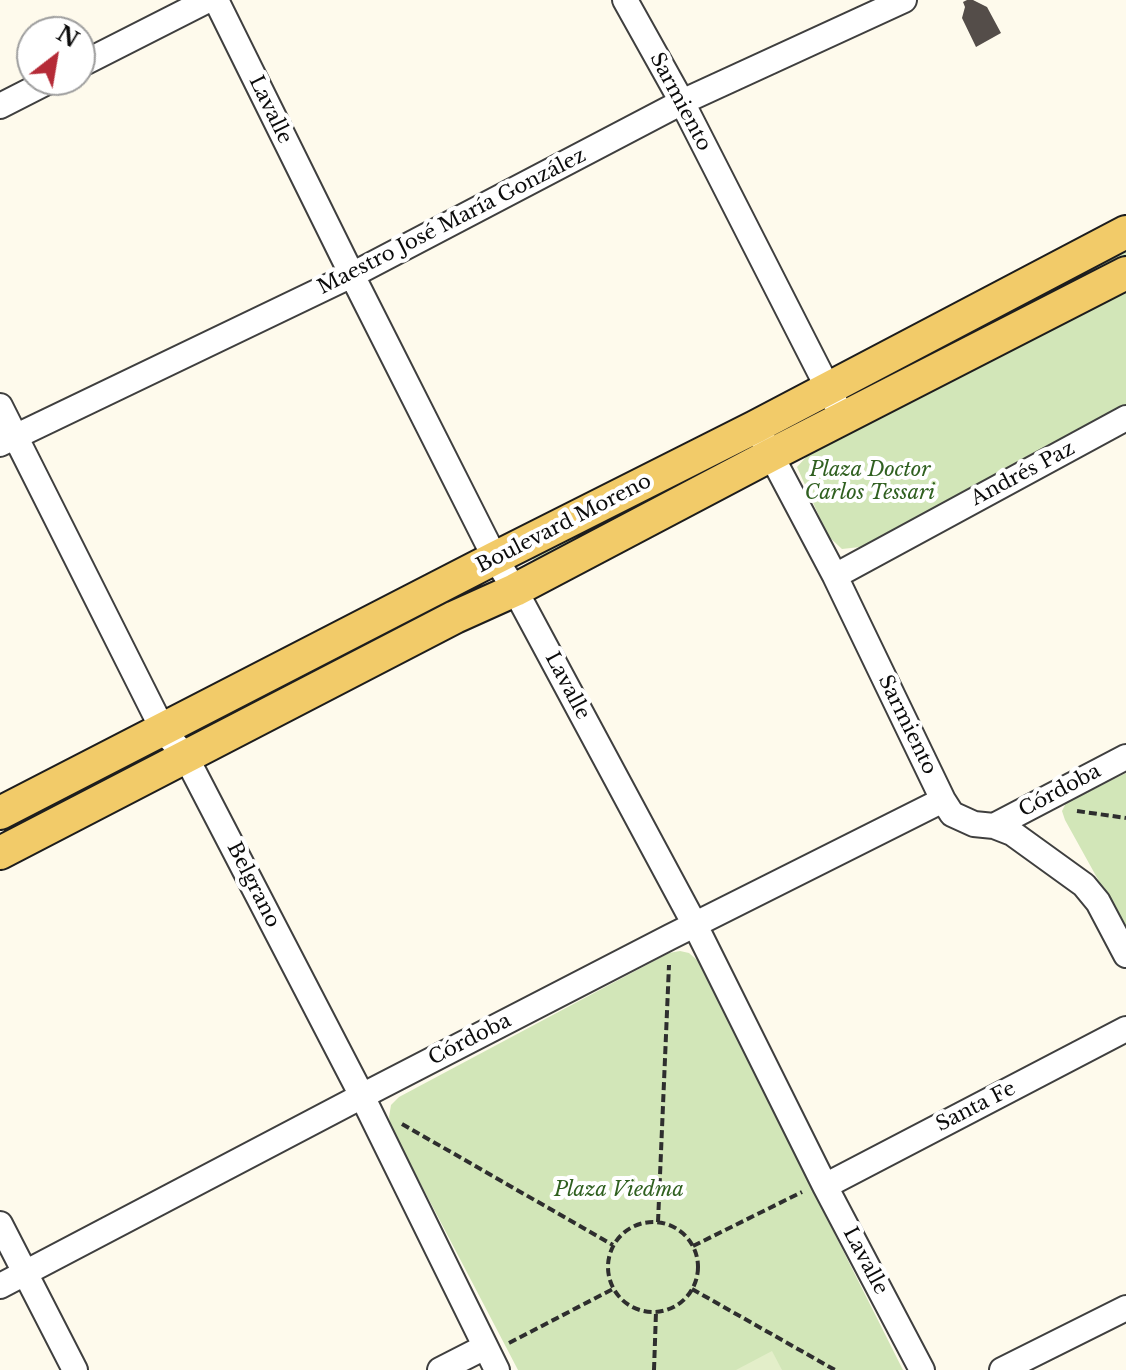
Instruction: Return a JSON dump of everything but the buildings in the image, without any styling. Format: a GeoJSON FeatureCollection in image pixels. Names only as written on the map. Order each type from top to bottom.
{"type":"FeatureCollection","features":[{"type":"Feature","properties":{"kind":"main road","name":"Boulevard Moreno"},"geometry":{"type":"LineString","coordinates":[[0,813],[755,427],[1126,232]]}},
{"type":"Feature","properties":{"kind":"main road","name":"Boulevard Moreno"},"geometry":{"type":"LineString","coordinates":[[0,853],[1126,273]]}},
{"type":"Feature","properties":{"kind":"street"},"geometry":{"type":"LineString","coordinates":[[96,57],[208,0]]}},
{"type":"Feature","properties":{"kind":"street","name":"Lavalle"},"geometry":{"type":"LineString","coordinates":[[216,0],[495,558],[695,925],[922,1370]]}},
{"type":"Feature","properties":{"kind":"street","name":"Sarmiento"},"geometry":{"type":"LineString","coordinates":[[625,0],[682,102],[844,419]]}},
{"type":"Feature","properties":{"kind":"street","name":"Maestro José María González"},"geometry":{"type":"LineString","coordinates":[[8,440],[352,275],[682,102],[904,0]]}},
{"type":"Feature","properties":{"kind":"street"},"geometry":{"type":"LineString","coordinates":[[0,106],[20,96]]}},
{"type":"Feature","properties":{"kind":"street","name":"Belgrano"},"geometry":{"type":"LineString","coordinates":[[0,406],[8,440],[163,730],[186,757],[364,1099],[490,1357]]}},
{"type":"Feature","properties":{"kind":"street","name":"Andrés Paz"},"geometry":{"type":"LineString","coordinates":[[835,576],[1126,418]]}},
{"type":"Feature","properties":{"kind":"street","name":"Sarmiento"},"geometry":{"type":"LineString","coordinates":[[755,427],[835,576],[952,814],[974,824],[994,826],[1012,833],[1084,885],[1098,902],[1126,955]]}},
{"type":"Feature","properties":{"kind":"street","name":"Córdoba"},"geometry":{"type":"LineString","coordinates":[[994,826],[1126,757]]}},
{"type":"Feature","properties":{"kind":"street","name":"Córdoba"},"geometry":{"type":"LineString","coordinates":[[0,1286],[670,937],[943,800]]}},
{"type":"Feature","properties":{"kind":"street","name":"Santa Fe"},"geometry":{"type":"LineString","coordinates":[[824,1183],[1126,1029]]}},
{"type":"Feature","properties":{"kind":"street"},"geometry":{"type":"LineString","coordinates":[[0,1224],[75,1370]]}},
{"type":"Feature","properties":{"kind":"street"},"geometry":{"type":"LineString","coordinates":[[1002,1370],[1126,1308]]}},
{"type":"Feature","properties":{"kind":"street"},"geometry":{"type":"LineString","coordinates":[[440,1370],[490,1357]]}},
{"type":"Feature","properties":{"kind":"path"},"geometry":{"type":"LineString","coordinates":[[658,1222],[670,937]]}},
{"type":"Feature","properties":{"kind":"path"},"geometry":{"type":"LineString","coordinates":[[364,1099],[613,1245]]}},
{"type":"Feature","properties":{"kind":"path"},"geometry":{"type":"LineString","coordinates":[[693,1246],[824,1183]]}},
{"type":"Feature","properties":{"kind":"path"},"geometry":{"type":"LineString","coordinates":[[658,1222],[678,1229],[689,1239],[699,1266],[692,1289],[678,1304],[665,1311],[650,1312],[622,1300],[613,1289],[608,1274],[608,1259],[622,1233],[635,1225],[658,1222]]}},
{"type":"Feature","properties":{"kind":"path"},"geometry":{"type":"LineString","coordinates":[[490,1357],[613,1289]]}},
{"type":"Feature","properties":{"kind":"path"},"geometry":{"type":"LineString","coordinates":[[692,1289],[835,1370]]}},
{"type":"Feature","properties":{"kind":"path"},"geometry":{"type":"LineString","coordinates":[[654,1370],[656,1311]]}},
{"type":"Feature","properties":{"kind":"green space"},"geometry":{"type":"Polygon","coordinates":[[[1126,245],[1126,261],[867,395],[861,383],[1126,245]]]}},
{"type":"Feature","properties":{"kind":"green space","name":"Plaza Doctor Carlos Tessari"},"geometry":{"type":"Polygon","coordinates":[[[1126,289],[1126,405],[860,547],[842,549],[828,536],[797,467],[808,455],[1126,289]]]}},
{"type":"Feature","properties":{"kind":"green space"},"geometry":{"type":"Polygon","coordinates":[[[735,451],[742,463],[537,567],[531,555],[735,451]]]}},
{"type":"Feature","properties":{"kind":"green space"},"geometry":{"type":"Polygon","coordinates":[[[1126,773],[1126,930],[1062,811],[1066,803],[1126,773]]]}},
{"type":"Feature","properties":{"kind":"green space","name":"Plaza Viedma"},"geometry":{"type":"Polygon","coordinates":[[[669,953],[689,953],[697,960],[903,1370],[518,1370],[391,1127],[391,1105],[399,1097],[669,953]]]}},
{"type":"Feature","properties":{"kind":"green space"},"geometry":{"type":"Polygon","coordinates":[[[772,1351],[782,1370],[736,1370],[772,1351]]]}}]}
